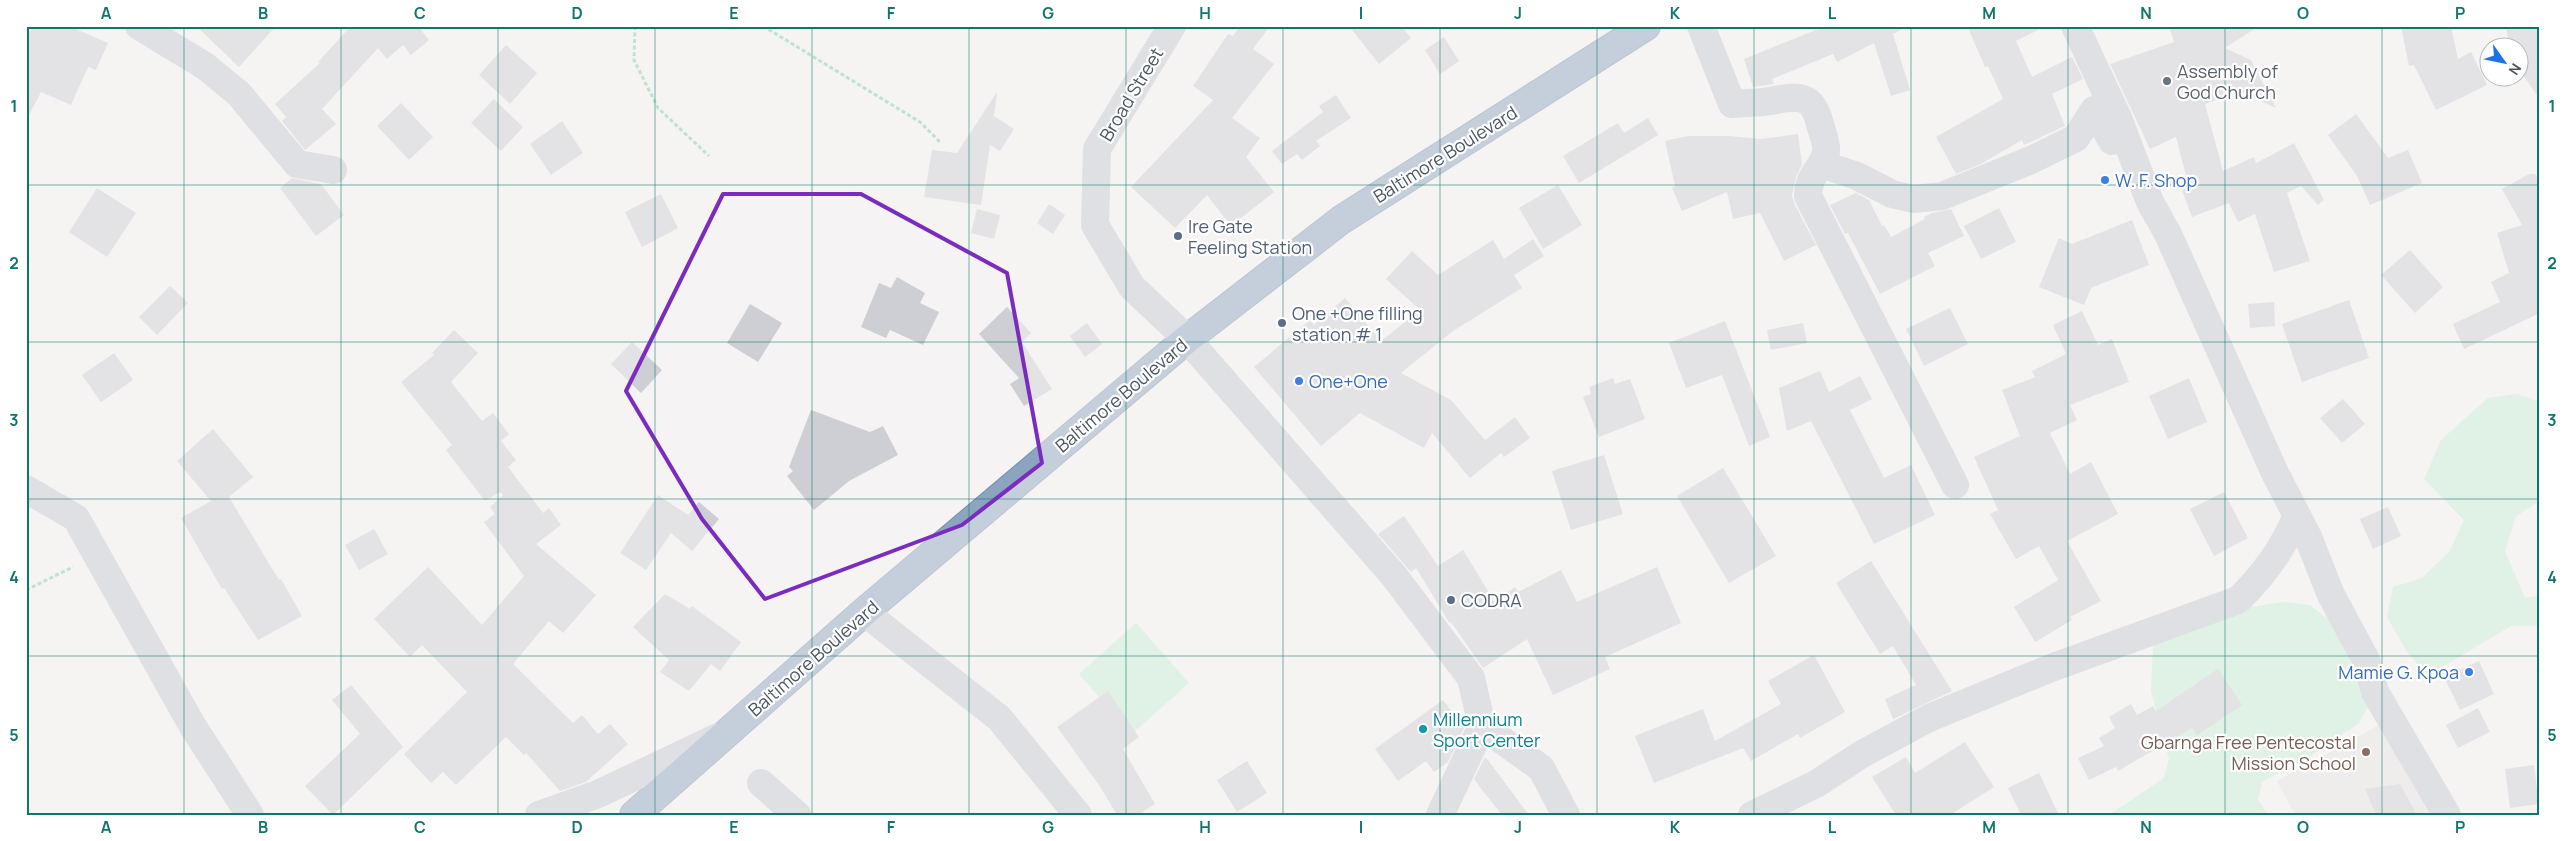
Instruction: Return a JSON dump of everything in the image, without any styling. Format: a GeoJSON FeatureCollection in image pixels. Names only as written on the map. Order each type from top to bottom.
{"type":"FeatureCollection","features":[{"type":"Feature","properties":{"kind":"highway","name":"Baltimore Boulevard"},"geometry":{"type":"LineString","coordinates":[[634,815],[864,612],[1187,338],[1341,220],[1646,26]]}},
{"type":"Feature","properties":{"kind":"street"},"geometry":{"type":"LineString","coordinates":[[139,26],[205,66],[239,94],[297,164],[333,170]]}},
{"type":"Feature","properties":{"kind":"street","name":"Broad Street"},"geometry":{"type":"LineString","coordinates":[[1172,26],[1097,149],[1095,224],[1132,287],[1187,338],[1400,584],[1471,678],[1482,726]]}},
{"type":"Feature","properties":{"kind":"street"},"geometry":{"type":"LineString","coordinates":[[1701,26],[1732,104],[1762,102],[1794,96],[1808,100],[1816,108],[1826,151],[1821,164],[1808,182],[1808,196],[1956,485]]}},
{"type":"Feature","properties":{"kind":"street"},"geometry":{"type":"LineString","coordinates":[[2075,26],[2118,118],[2150,202]]}},
{"type":"Feature","properties":{"kind":"street"},"geometry":{"type":"LineString","coordinates":[[1821,164],[1857,176],[1892,194],[1912,198],[1942,196],[2031,160],[2076,138],[2094,110],[2168,234],[2274,471],[2308,537],[2331,595]]}},
{"type":"Feature","properties":{"kind":"street"},"geometry":{"type":"LineString","coordinates":[[26,489],[76,518],[98,554],[121,601],[192,725],[250,815]]}},
{"type":"Feature","properties":{"kind":"street"},"geometry":{"type":"LineString","coordinates":[[1752,815],[1816,784],[1862,754],[1929,718],[2051,668],[2238,600],[2258,581],[2284,545],[2296,518],[2331,595],[2366,660],[2375,692],[2447,815]]}},
{"type":"Feature","properties":{"kind":"street"},"geometry":{"type":"LineString","coordinates":[[864,612],[999,718],[1078,815]]}},
{"type":"Feature","properties":{"kind":"street"},"geometry":{"type":"LineString","coordinates":[[1440,815],[1482,726],[1541,768],[1566,815]]}},
{"type":"Feature","properties":{"kind":"street"},"geometry":{"type":"LineString","coordinates":[[539,815],[598,794],[728,732]]}},
{"type":"Feature","properties":{"kind":"street"},"geometry":{"type":"LineString","coordinates":[[761,783],[797,815]]}},
{"type":"Feature","properties":{"kind":"path"},"geometry":{"type":"LineString","coordinates":[[635,26],[634,60],[658,108],[709,156]]}},
{"type":"Feature","properties":{"kind":"path"},"geometry":{"type":"LineString","coordinates":[[763,26],[920,122],[940,142]]}},
{"type":"Feature","properties":{"kind":"path"},"geometry":{"type":"LineString","coordinates":[[26,590],[98,554]]}},
{"type":"Feature","properties":{"kind":"highlighted area"},"geometry":{"type":"Polygon","coordinates":[[[723,194],[861,194],[1007,273],[1042,463],[962,525],[765,599],[702,519],[626,391],[723,194]]]}},
{"type":"Feature","properties":{"kind":"shaded area","name":"Gbarnga Free Pentecostal Mission School"},"geometry":{"type":"Polygon","coordinates":[[[2385,722],[2435,815],[2295,815],[2277,781],[2385,722]]]}},
{"type":"Feature","properties":{"kind":"green space"},"geometry":{"type":"Polygon","coordinates":[[[2517,394],[2540,402],[2540,501],[2516,516],[2505,551],[2525,598],[2540,595],[2540,626],[2511,626],[2427,676],[2406,650],[2387,617],[2393,587],[2422,578],[2450,551],[2464,520],[2424,479],[2441,440],[2488,398],[2517,394]]]}},
{"type":"Feature","properties":{"kind":"green space"},"geometry":{"type":"Polygon","coordinates":[[[2283,602],[2310,605],[2342,630],[2371,701],[2359,723],[2314,754],[2262,782],[2258,800],[2268,815],[2109,815],[2164,778],[2169,759],[2151,692],[2153,645],[2237,609],[2283,602]]]}},
{"type":"Feature","properties":{"kind":"green space"},"geometry":{"type":"Polygon","coordinates":[[[1136,623],[1189,683],[1132,734],[1079,674],[1136,623]]]}},
{"type":"Feature","properties":{"kind":"building"},"geometry":{"type":"Polygon","coordinates":[[[32,26],[69,26],[108,43],[96,70],[88,67],[71,105],[41,92],[26,121],[26,40],[32,26]]]}},
{"type":"Feature","properties":{"kind":"building"},"geometry":{"type":"Polygon","coordinates":[[[196,26],[276,26],[239,67],[196,26]]]}},
{"type":"Feature","properties":{"kind":"building"},"geometry":{"type":"Polygon","coordinates":[[[351,26],[426,26],[421,30],[429,40],[411,55],[403,45],[387,59],[378,48],[322,109],[336,124],[305,150],[282,121],[286,117],[275,104],[320,63],[318,62],[351,26]]]}},
{"type":"Feature","properties":{"kind":"building"},"geometry":{"type":"Polygon","coordinates":[[[1240,26],[1270,26],[1253,49],[1274,64],[1232,118],[1260,138],[1246,157],[1274,192],[1231,226],[1207,195],[1175,228],[1131,187],[1213,100],[1193,86],[1228,34],[1233,36],[1240,26]]]}},
{"type":"Feature","properties":{"kind":"building"},"geometry":{"type":"Polygon","coordinates":[[[1349,26],[1401,26],[1411,38],[1379,64],[1349,26]]]}},
{"type":"Feature","properties":{"kind":"building"},"geometry":{"type":"Polygon","coordinates":[[[1826,26],[1908,26],[1893,34],[1910,90],[1891,96],[1874,43],[1837,62],[1833,54],[1772,79],[1774,84],[1753,87],[1744,59],[1826,26]]]}},
{"type":"Feature","properties":{"kind":"building"},"geometry":{"type":"Polygon","coordinates":[[[1967,26],[2046,26],[2016,41],[2032,77],[2072,57],[2083,79],[2052,94],[2065,126],[2024,145],[2022,140],[1981,164],[1956,174],[1936,137],[2003,99],[1988,66],[1985,67],[1967,26]]]}},
{"type":"Feature","properties":{"kind":"building"},"geometry":{"type":"Polygon","coordinates":[[[2169,26],[2259,26],[2225,48],[2251,60],[2276,108],[2241,92],[2205,104],[2223,171],[2254,157],[2256,163],[2294,143],[2324,200],[2318,205],[2301,186],[2287,193],[2310,261],[2274,272],[2255,214],[2238,222],[2229,203],[2192,217],[2182,190],[2189,187],[2176,137],[2150,149],[2110,64],[2174,42],[2169,26]]]}},
{"type":"Feature","properties":{"kind":"building"},"geometry":{"type":"Polygon","coordinates":[[[2401,26],[2451,26],[2458,59],[2471,52],[2478,66],[2478,88],[2481,88],[2436,110],[2414,65],[2409,66],[2401,26]]]}},
{"type":"Feature","properties":{"kind":"building"},"geometry":{"type":"Polygon","coordinates":[[[2506,26],[2540,26],[2540,100],[2528,82],[2528,38],[2508,38],[2506,26]]]}},
{"type":"Feature","properties":{"kind":"building"},"geometry":{"type":"Polygon","coordinates":[[[1444,37],[1459,61],[1440,74],[1425,50],[1444,37]]]}},
{"type":"Feature","properties":{"kind":"building"},"geometry":{"type":"Polygon","coordinates":[[[506,45],[537,73],[510,104],[479,75],[506,45]]]}},
{"type":"Feature","properties":{"kind":"building"},"geometry":{"type":"Polygon","coordinates":[[[997,92],[994,116],[1014,129],[1000,151],[990,145],[981,205],[924,197],[932,150],[957,153],[997,92]]]}},
{"type":"Feature","properties":{"kind":"building"},"geometry":{"type":"Polygon","coordinates":[[[1336,95],[1351,118],[1316,141],[1320,146],[1302,160],[1297,154],[1282,164],[1272,151],[1323,112],[1319,106],[1336,95]]]}},
{"type":"Feature","properties":{"kind":"building"},"geometry":{"type":"Polygon","coordinates":[[[494,99],[523,127],[501,151],[471,123],[494,99]]]}},
{"type":"Feature","properties":{"kind":"building"},"geometry":{"type":"Polygon","coordinates":[[[401,103],[433,137],[409,160],[377,126],[401,103]]]}},
{"type":"Feature","properties":{"kind":"building"},"geometry":{"type":"Polygon","coordinates":[[[2356,114],[2388,158],[2408,150],[2422,183],[2370,205],[2357,176],[2328,135],[2356,114]]]}},
{"type":"Feature","properties":{"kind":"building"},"geometry":{"type":"Polygon","coordinates":[[[1648,118],[1658,135],[1579,183],[1563,156],[1618,123],[1624,133],[1648,118]]]}},
{"type":"Feature","properties":{"kind":"building"},"geometry":{"type":"Polygon","coordinates":[[[562,121],[583,153],[551,175],[530,144],[562,121]]]}},
{"type":"Feature","properties":{"kind":"building"},"geometry":{"type":"Polygon","coordinates":[[[1798,134],[1802,164],[1796,177],[1792,195],[1794,203],[1816,245],[1784,261],[1760,213],[1733,219],[1727,192],[1682,211],[1672,188],[1675,186],[1665,141],[1688,136],[1729,136],[1761,139],[1798,134]]]}},
{"type":"Feature","properties":{"kind":"building"},"geometry":{"type":"Polygon","coordinates":[[[2529,174],[2535,174],[2540,183],[2540,313],[2464,349],[2453,324],[2500,302],[2491,282],[2509,273],[2497,233],[2522,225],[2502,189],[2529,174]]]}},
{"type":"Feature","properties":{"kind":"building"},"geometry":{"type":"Polygon","coordinates":[[[292,178],[321,184],[344,215],[316,236],[280,188],[292,178]]]}},
{"type":"Feature","properties":{"kind":"building"},"geometry":{"type":"Polygon","coordinates":[[[1558,185],[1582,225],[1543,249],[1519,208],[1558,185]]]}},
{"type":"Feature","properties":{"kind":"building"},"geometry":{"type":"Polygon","coordinates":[[[97,188],[136,213],[107,257],[69,232],[97,188]]]}},
{"type":"Feature","properties":{"kind":"building"},"geometry":{"type":"Polygon","coordinates":[[[1856,193],[1869,200],[1882,226],[1884,225],[1891,237],[1925,219],[1924,217],[1932,213],[1951,209],[1964,236],[1928,253],[1935,266],[1880,294],[1848,233],[1845,234],[1830,205],[1856,193]]]}},
{"type":"Feature","properties":{"kind":"building"},"geometry":{"type":"Polygon","coordinates":[[[661,194],[678,228],[642,247],[625,212],[661,194]]]}},
{"type":"Feature","properties":{"kind":"building"},"geometry":{"type":"Polygon","coordinates":[[[1049,204],[1065,215],[1053,234],[1037,223],[1049,204]]]}},
{"type":"Feature","properties":{"kind":"building"},"geometry":{"type":"Polygon","coordinates":[[[1999,208],[2016,242],[1981,259],[1964,226],[1999,208]]]}},
{"type":"Feature","properties":{"kind":"building"},"geometry":{"type":"Polygon","coordinates":[[[977,209],[1000,215],[994,239],[971,233],[977,209]]]}},
{"type":"Feature","properties":{"kind":"building"},"geometry":{"type":"Polygon","coordinates":[[[2132,220],[2149,265],[2091,288],[2084,305],[2039,287],[2059,238],[2072,244],[2132,220]]]}},
{"type":"Feature","properties":{"kind":"building"},"geometry":{"type":"Polygon","coordinates":[[[1533,239],[1544,256],[1514,275],[1522,288],[1453,331],[1401,373],[1451,400],[1485,440],[1515,417],[1530,438],[1504,457],[1501,453],[1470,478],[1432,433],[1424,448],[1360,413],[1321,446],[1254,367],[1310,320],[1314,325],[1345,298],[1381,341],[1420,310],[1386,279],[1412,251],[1438,275],[1493,240],[1504,259],[1533,239]]]}},
{"type":"Feature","properties":{"kind":"building"},"geometry":{"type":"Polygon","coordinates":[[[2410,250],[2443,287],[2415,313],[2381,275],[2410,250]]]}},
{"type":"Feature","properties":{"kind":"building"},"geometry":{"type":"Polygon","coordinates":[[[897,277],[925,293],[920,303],[939,312],[923,345],[890,330],[886,338],[861,327],[879,283],[891,288],[897,277]]]}},
{"type":"Feature","properties":{"kind":"building"},"geometry":{"type":"Polygon","coordinates":[[[170,286],[188,303],[157,335],[139,317],[170,286]]]}},
{"type":"Feature","properties":{"kind":"building"},"geometry":{"type":"Polygon","coordinates":[[[2349,300],[2369,358],[2302,382],[2282,324],[2349,300]]]}},
{"type":"Feature","properties":{"kind":"building"},"geometry":{"type":"Polygon","coordinates":[[[2274,302],[2275,326],[2250,328],[2248,304],[2274,302]]]}},
{"type":"Feature","properties":{"kind":"building"},"geometry":{"type":"Polygon","coordinates":[[[750,304],[782,323],[758,362],[727,343],[750,304]]]}},
{"type":"Feature","properties":{"kind":"building"},"geometry":{"type":"Polygon","coordinates":[[[1007,307],[1031,333],[1022,342],[1052,389],[1024,406],[1010,384],[1019,378],[979,334],[1007,307]]]}},
{"type":"Feature","properties":{"kind":"building"},"geometry":{"type":"Polygon","coordinates":[[[1950,308],[1968,344],[1924,366],[1906,329],[1950,308]]]}},
{"type":"Feature","properties":{"kind":"building"},"geometry":{"type":"Polygon","coordinates":[[[2082,311],[2098,345],[2112,339],[2129,382],[2070,405],[2077,420],[2050,433],[2070,474],[2091,462],[2118,514],[2067,541],[2101,601],[2070,617],[2072,620],[2035,642],[2014,607],[2058,580],[2039,546],[2016,559],[1990,514],[1998,510],[1974,457],[2020,436],[2002,390],[2035,377],[2032,371],[2066,354],[2053,325],[2082,311]]]}},
{"type":"Feature","properties":{"kind":"building"},"geometry":{"type":"Polygon","coordinates":[[[1725,321],[1770,437],[1749,446],[1722,375],[1686,388],[1669,343],[1725,321]]]}},
{"type":"Feature","properties":{"kind":"building"},"geometry":{"type":"Polygon","coordinates":[[[1087,323],[1102,344],[1085,357],[1070,336],[1087,323]]]}},
{"type":"Feature","properties":{"kind":"building"},"geometry":{"type":"Polygon","coordinates":[[[1803,323],[1807,343],[1771,350],[1767,330],[1803,323]]]}},
{"type":"Feature","properties":{"kind":"building"},"geometry":{"type":"Polygon","coordinates":[[[454,330],[478,353],[451,382],[482,421],[493,413],[509,434],[501,441],[516,460],[508,467],[543,513],[549,508],[561,525],[536,544],[596,595],[563,633],[549,621],[513,664],[573,723],[582,715],[598,734],[610,724],[628,744],[586,782],[560,791],[526,753],[524,755],[506,737],[456,785],[443,772],[431,783],[404,754],[467,692],[422,645],[410,657],[374,619],[428,567],[482,625],[524,576],[484,522],[495,514],[490,507],[503,495],[500,492],[485,501],[446,450],[452,445],[401,382],[434,355],[432,353],[454,330]]]}},
{"type":"Feature","properties":{"kind":"building"},"geometry":{"type":"Polygon","coordinates":[[[632,342],[662,370],[641,393],[611,364],[632,342]]]}},
{"type":"Feature","properties":{"kind":"building"},"geometry":{"type":"Polygon","coordinates":[[[114,353],[133,380],[101,402],[82,375],[114,353]]]}},
{"type":"Feature","properties":{"kind":"building"},"geometry":{"type":"Polygon","coordinates":[[[1820,371],[1829,392],[1860,376],[1872,399],[1850,410],[1884,478],[1911,465],[1935,515],[1874,544],[1811,421],[1787,431],[1779,388],[1820,371]]]}},
{"type":"Feature","properties":{"kind":"building"},"geometry":{"type":"Polygon","coordinates":[[[1613,378],[1615,384],[1630,379],[1645,419],[1599,437],[1583,397],[1591,394],[1589,387],[1613,378]]]}},
{"type":"Feature","properties":{"kind":"building"},"geometry":{"type":"Polygon","coordinates":[[[2189,378],[2207,422],[2168,439],[2149,396],[2189,378]]]}},
{"type":"Feature","properties":{"kind":"building"},"geometry":{"type":"Polygon","coordinates":[[[2343,399],[2365,424],[2342,443],[2320,418],[2343,399]]]}},
{"type":"Feature","properties":{"kind":"building"},"geometry":{"type":"Polygon","coordinates":[[[811,410],[870,432],[883,426],[898,455],[849,481],[814,510],[787,476],[793,471],[789,467],[811,410]]]}},
{"type":"Feature","properties":{"kind":"building"},"geometry":{"type":"Polygon","coordinates":[[[213,429],[253,477],[229,497],[302,616],[258,640],[224,588],[222,589],[181,518],[211,501],[177,461],[213,429]]]}},
{"type":"Feature","properties":{"kind":"building"},"geometry":{"type":"Polygon","coordinates":[[[1604,455],[1623,514],[1571,530],[1552,471],[1604,455]]]}},
{"type":"Feature","properties":{"kind":"building"},"geometry":{"type":"Polygon","coordinates":[[[1723,468],[1776,556],[1729,583],[1677,496],[1723,468]]]}},
{"type":"Feature","properties":{"kind":"building"},"geometry":{"type":"Polygon","coordinates":[[[2224,492],[2248,538],[2214,556],[2190,509],[2224,492]]]}},
{"type":"Feature","properties":{"kind":"building"},"geometry":{"type":"Polygon","coordinates":[[[658,495],[688,515],[699,502],[719,519],[692,551],[671,533],[646,570],[620,553],[658,495]]]}},
{"type":"Feature","properties":{"kind":"building"},"geometry":{"type":"Polygon","coordinates":[[[2388,507],[2401,536],[2373,549],[2360,519],[2388,507]]]}},
{"type":"Feature","properties":{"kind":"building"},"geometry":{"type":"Polygon","coordinates":[[[1404,516],[1438,566],[1463,550],[1494,601],[1515,587],[1518,592],[1561,570],[1577,602],[1657,567],[1681,623],[1605,657],[1610,669],[1553,695],[1527,639],[1483,668],[1451,622],[1449,622],[1416,568],[1411,572],[1378,534],[1404,516]]]}},
{"type":"Feature","properties":{"kind":"building"},"geometry":{"type":"Polygon","coordinates":[[[374,529],[388,554],[359,570],[345,545],[374,529]]]}},
{"type":"Feature","properties":{"kind":"building"},"geometry":{"type":"Polygon","coordinates":[[[1871,561],[1952,691],[1893,719],[1885,699],[1916,685],[1893,646],[1880,654],[1836,583],[1871,561]]]}},
{"type":"Feature","properties":{"kind":"building"},"geometry":{"type":"Polygon","coordinates":[[[665,594],[690,609],[692,606],[741,642],[720,671],[711,664],[689,691],[660,672],[669,660],[633,627],[665,594]]]}},
{"type":"Feature","properties":{"kind":"building"},"geometry":{"type":"Polygon","coordinates":[[[1814,655],[1845,712],[1800,738],[1798,734],[1751,761],[1743,748],[1654,783],[1635,736],[1703,709],[1715,741],[1781,704],[1768,681],[1814,655]]]}},
{"type":"Feature","properties":{"kind":"building"},"geometry":{"type":"Polygon","coordinates":[[[2479,661],[2494,694],[2460,710],[2444,677],[2479,661]]]}},
{"type":"Feature","properties":{"kind":"building"},"geometry":{"type":"Polygon","coordinates":[[[2218,669],[2242,705],[2197,735],[2192,728],[2118,771],[2116,767],[2089,780],[2078,758],[2104,746],[2099,738],[2115,728],[2109,717],[2131,704],[2137,715],[2153,706],[2156,711],[2218,669]]]}},
{"type":"Feature","properties":{"kind":"building"},"geometry":{"type":"Polygon","coordinates":[[[351,685],[403,747],[333,815],[305,786],[360,734],[332,700],[351,685]]]}},
{"type":"Feature","properties":{"kind":"building"},"geometry":{"type":"Polygon","coordinates":[[[1108,691],[1139,737],[1123,749],[1155,804],[1138,815],[1117,815],[1101,788],[1057,727],[1108,691]]]}},
{"type":"Feature","properties":{"kind":"building"},"geometry":{"type":"Polygon","coordinates":[[[1443,700],[1464,728],[1448,762],[1434,772],[1426,761],[1398,781],[1375,749],[1443,700]]]}},
{"type":"Feature","properties":{"kind":"building"},"geometry":{"type":"Polygon","coordinates":[[[2478,708],[2490,732],[2458,748],[2446,725],[2478,708]]]}},
{"type":"Feature","properties":{"kind":"building"},"geometry":{"type":"Polygon","coordinates":[[[1965,742],[1994,787],[1950,815],[1896,815],[1872,777],[1906,757],[1915,773],[1965,742]]]}},
{"type":"Feature","properties":{"kind":"building"},"geometry":{"type":"Polygon","coordinates":[[[1485,757],[1529,815],[1502,815],[1483,791],[1474,779],[1485,757]]]}},
{"type":"Feature","properties":{"kind":"building"},"geometry":{"type":"Polygon","coordinates":[[[1247,761],[1267,793],[1237,812],[1217,780],[1247,761]]]}},
{"type":"Feature","properties":{"kind":"building"},"geometry":{"type":"Polygon","coordinates":[[[2534,765],[2539,804],[2510,808],[2505,769],[2534,765]]]}},
{"type":"Feature","properties":{"kind":"building"},"geometry":{"type":"Polygon","coordinates":[[[2039,773],[2059,815],[2021,815],[2008,788],[2039,773]]]}},
{"type":"Feature","properties":{"kind":"building"},"geometry":{"type":"Polygon","coordinates":[[[2400,784],[2417,815],[2376,815],[2365,789],[2400,784]]]}},
{"type":"Feature","properties":{"kind":"place","name":"Assembly of God Church"},"geometry":{"type":"Point","coordinates":[2167,81]}},
{"type":"Feature","properties":{"kind":"place","name":"W. F. Shop"},"geometry":{"type":"Point","coordinates":[2105,180]}},
{"type":"Feature","properties":{"kind":"place","name":"Ire Gate Feeling Station"},"geometry":{"type":"Point","coordinates":[1178,236]}},
{"type":"Feature","properties":{"kind":"place","name":"One +One filling station # 1"},"geometry":{"type":"Point","coordinates":[1282,323]}},
{"type":"Feature","properties":{"kind":"place","name":"One+One"},"geometry":{"type":"Point","coordinates":[1299,381]}},
{"type":"Feature","properties":{"kind":"place","name":"CODRA"},"geometry":{"type":"Point","coordinates":[1451,600]}},
{"type":"Feature","properties":{"kind":"place","name":"Mamie G. Kpoa"},"geometry":{"type":"Point","coordinates":[2469,672]}},
{"type":"Feature","properties":{"kind":"place","name":"Millennium Sport Center"},"geometry":{"type":"Point","coordinates":[1423,729]}},
{"type":"Feature","properties":{"kind":"place","name":"Gbarnga Free Pentecostal Mission School"},"geometry":{"type":"Point","coordinates":[2366,752]}}]}
